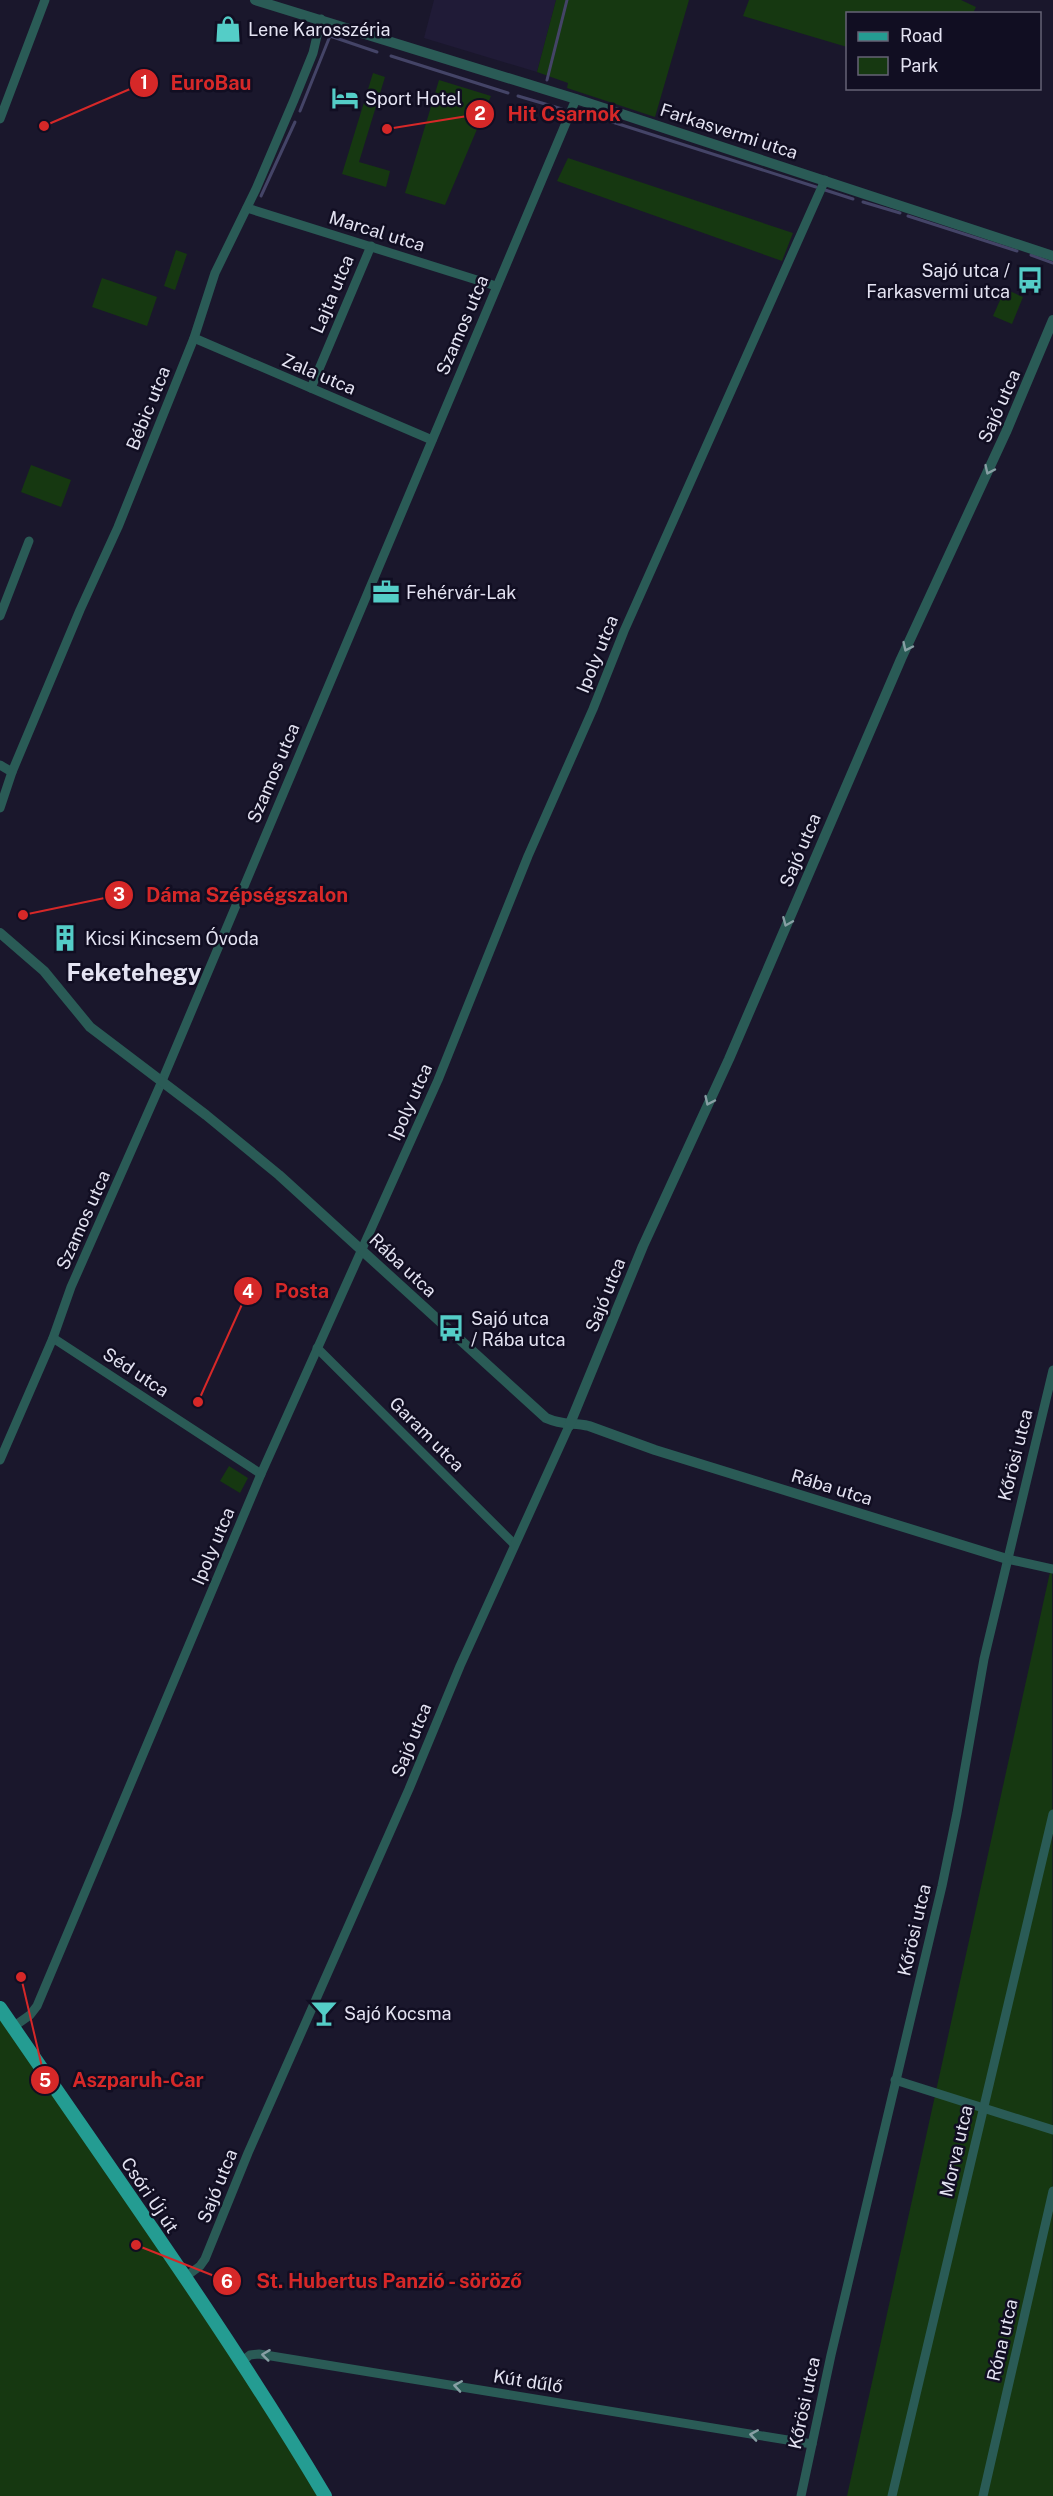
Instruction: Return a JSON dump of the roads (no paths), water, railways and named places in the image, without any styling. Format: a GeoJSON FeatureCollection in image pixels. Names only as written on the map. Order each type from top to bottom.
{"type":"FeatureCollection","features":[{"type":"Feature","properties":{"kind":"main road","name":"Csóri Új út"},"geometry":{"type":"LineString","coordinates":[[0,2008],[283,2425],[325,2496]]}},
{"type":"Feature","properties":{"kind":"street"},"geometry":{"type":"LineString","coordinates":[[0,119],[45,0]]}},
{"type":"Feature","properties":{"kind":"street","name":"Farkasvermi utca"},"geometry":{"type":"LineString","coordinates":[[255,0],[576,99],[1053,256]]}},
{"type":"Feature","properties":{"kind":"street","name":"Bébic utca"},"geometry":{"type":"LineString","coordinates":[[0,808],[12,772],[80,610],[118,527],[194,338],[215,273],[247,208],[294,100],[316,43],[321,19]]}},
{"type":"Feature","properties":{"kind":"street","name":"Szamos utca"},"geometry":{"type":"LineString","coordinates":[[0,1460],[71,1287],[162,1081],[576,99]]}},
{"type":"Feature","properties":{"kind":"street","name":"Ipoly utca"},"geometry":{"type":"LineString","coordinates":[[13,2027],[38,2006],[261,1474],[438,1080],[528,856],[630,616],[825,180]]}},
{"type":"Feature","properties":{"kind":"street","name":"Marcal utca"},"geometry":{"type":"LineString","coordinates":[[247,208],[496,286]]}},
{"type":"Feature","properties":{"kind":"street","name":"Lajta utca"},"geometry":{"type":"LineString","coordinates":[[311,388],[371,246]]}},
{"type":"Feature","properties":{"kind":"street","name":"Sajó utca"},"geometry":{"type":"LineString","coordinates":[[184,2278],[199,2267],[205,2259],[253,2142],[409,1789],[460,1666],[569,1426],[643,1246],[729,1059],[901,658],[1011,422],[1053,320]]}},
{"type":"Feature","properties":{"kind":"street","name":"Zala utca"},"geometry":{"type":"LineString","coordinates":[[194,338],[432,440]]}},
{"type":"Feature","properties":{"kind":"street"},"geometry":{"type":"LineString","coordinates":[[0,616],[29,540]]}},
{"type":"Feature","properties":{"kind":"street"},"geometry":{"type":"LineString","coordinates":[[0,765],[12,772]]}},
{"type":"Feature","properties":{"kind":"street","name":"Rába utca"},"geometry":{"type":"LineString","coordinates":[[0,933],[44,971],[90,1027],[248,1149],[539,1413],[556,1423],[569,1426],[580,1424],[589,1426],[655,1450],[1007,1559],[1053,1569]]}},
{"type":"Feature","properties":{"kind":"street","name":"Séd utca"},"geometry":{"type":"LineString","coordinates":[[52,1338],[261,1474]]}},
{"type":"Feature","properties":{"kind":"street","name":"Garam utca"},"geometry":{"type":"LineString","coordinates":[[317,1348],[514,1544]]}},
{"type":"Feature","properties":{"kind":"street","name":"Kőrösi utca"},"geometry":{"type":"LineString","coordinates":[[801,2496],[953,1834],[984,1659],[1007,1559],[1050,1395],[1053,1370]]}},
{"type":"Feature","properties":{"kind":"street","name":"Morva utca"},"geometry":{"type":"LineString","coordinates":[[892,2496],[1053,1814]]}},
{"type":"Feature","properties":{"kind":"street"},"geometry":{"type":"LineString","coordinates":[[895,2080],[1053,2130]]}},
{"type":"Feature","properties":{"kind":"street","name":"Róna utca"},"geometry":{"type":"LineString","coordinates":[[983,2496],[1053,2191]]}},
{"type":"Feature","properties":{"kind":"street","name":"Kút dűlő"},"geometry":{"type":"LineString","coordinates":[[241,2362],[250,2355],[259,2354],[812,2444]]}},
{"type":"Feature","properties":{"kind":"waterway"},"geometry":{"type":"LineString","coordinates":[[547,80],[567,0]]}},
{"type":"Feature","properties":{"kind":"waterway"},"geometry":{"type":"LineString","coordinates":[[300,111],[330,36],[377,52]]}},
{"type":"Feature","properties":{"kind":"waterway"},"geometry":{"type":"LineString","coordinates":[[391,56],[508,93]]}},
{"type":"Feature","properties":{"kind":"waterway"},"geometry":{"type":"LineString","coordinates":[[518,96],[562,109]]}},
{"type":"Feature","properties":{"kind":"waterway"},"geometry":{"type":"LineString","coordinates":[[581,112],[816,187]]}},
{"type":"Feature","properties":{"kind":"waterway"},"geometry":{"type":"LineString","coordinates":[[261,196],[295,122]]}},
{"type":"Feature","properties":{"kind":"waterway"},"geometry":{"type":"LineString","coordinates":[[825,190],[853,199]]}},
{"type":"Feature","properties":{"kind":"waterway"},"geometry":{"type":"LineString","coordinates":[[863,202],[900,213]]}},
{"type":"Feature","properties":{"kind":"waterway"},"geometry":{"type":"LineString","coordinates":[[908,216],[1017,251]]}},
{"type":"Feature","properties":{"kind":"waterway"},"geometry":{"type":"LineString","coordinates":[[1031,255],[1053,263]]}},
{"type":"Feature","properties":{"kind":"place","name":"Lene Karosszéria"},"geometry":{"type":"Point","coordinates":[228,29]}},
{"type":"Feature","properties":{"kind":"place","name":"Sport Hotel"},"geometry":{"type":"Point","coordinates":[345,98]}},
{"type":"Feature","properties":{"kind":"place","name":"EuroBau"},"geometry":{"type":"Point","coordinates":[44,126]}},
{"type":"Feature","properties":{"kind":"place","name":"Hit Csarnok"},"geometry":{"type":"Point","coordinates":[387,129]}},
{"type":"Feature","properties":{"kind":"place","name":"Sajó utca / Farkasvermi utca"},"geometry":{"type":"Point","coordinates":[1030,280]}},
{"type":"Feature","properties":{"kind":"place","name":"Fehérvár-Lak"},"geometry":{"type":"Point","coordinates":[386,592]}},
{"type":"Feature","properties":{"kind":"place","name":"Dáma Szépségszalon"},"geometry":{"type":"Point","coordinates":[23,915]}},
{"type":"Feature","properties":{"kind":"place","name":"Kicsi Kincsem Óvoda"},"geometry":{"type":"Point","coordinates":[65,938]}},
{"type":"Feature","properties":{"kind":"place","name":"Sajó utca / Rába utca"},"geometry":{"type":"Point","coordinates":[451,1328]}},
{"type":"Feature","properties":{"kind":"place","name":"Posta"},"geometry":{"type":"Point","coordinates":[198,1402]}},
{"type":"Feature","properties":{"kind":"place","name":"Aszparuh-Car"},"geometry":{"type":"Point","coordinates":[21,1977]}},
{"type":"Feature","properties":{"kind":"place","name":"Sajó Kocsma"},"geometry":{"type":"Point","coordinates":[324,2013]}},
{"type":"Feature","properties":{"kind":"place","name":"St. Hubertus Panzió - söröző"},"geometry":{"type":"Point","coordinates":[136,2245]}},
{"type":"Feature","properties":{"kind":"district","name":"Feketehegy"},"geometry":{"type":"Point","coordinates":[134,972]}}]}
